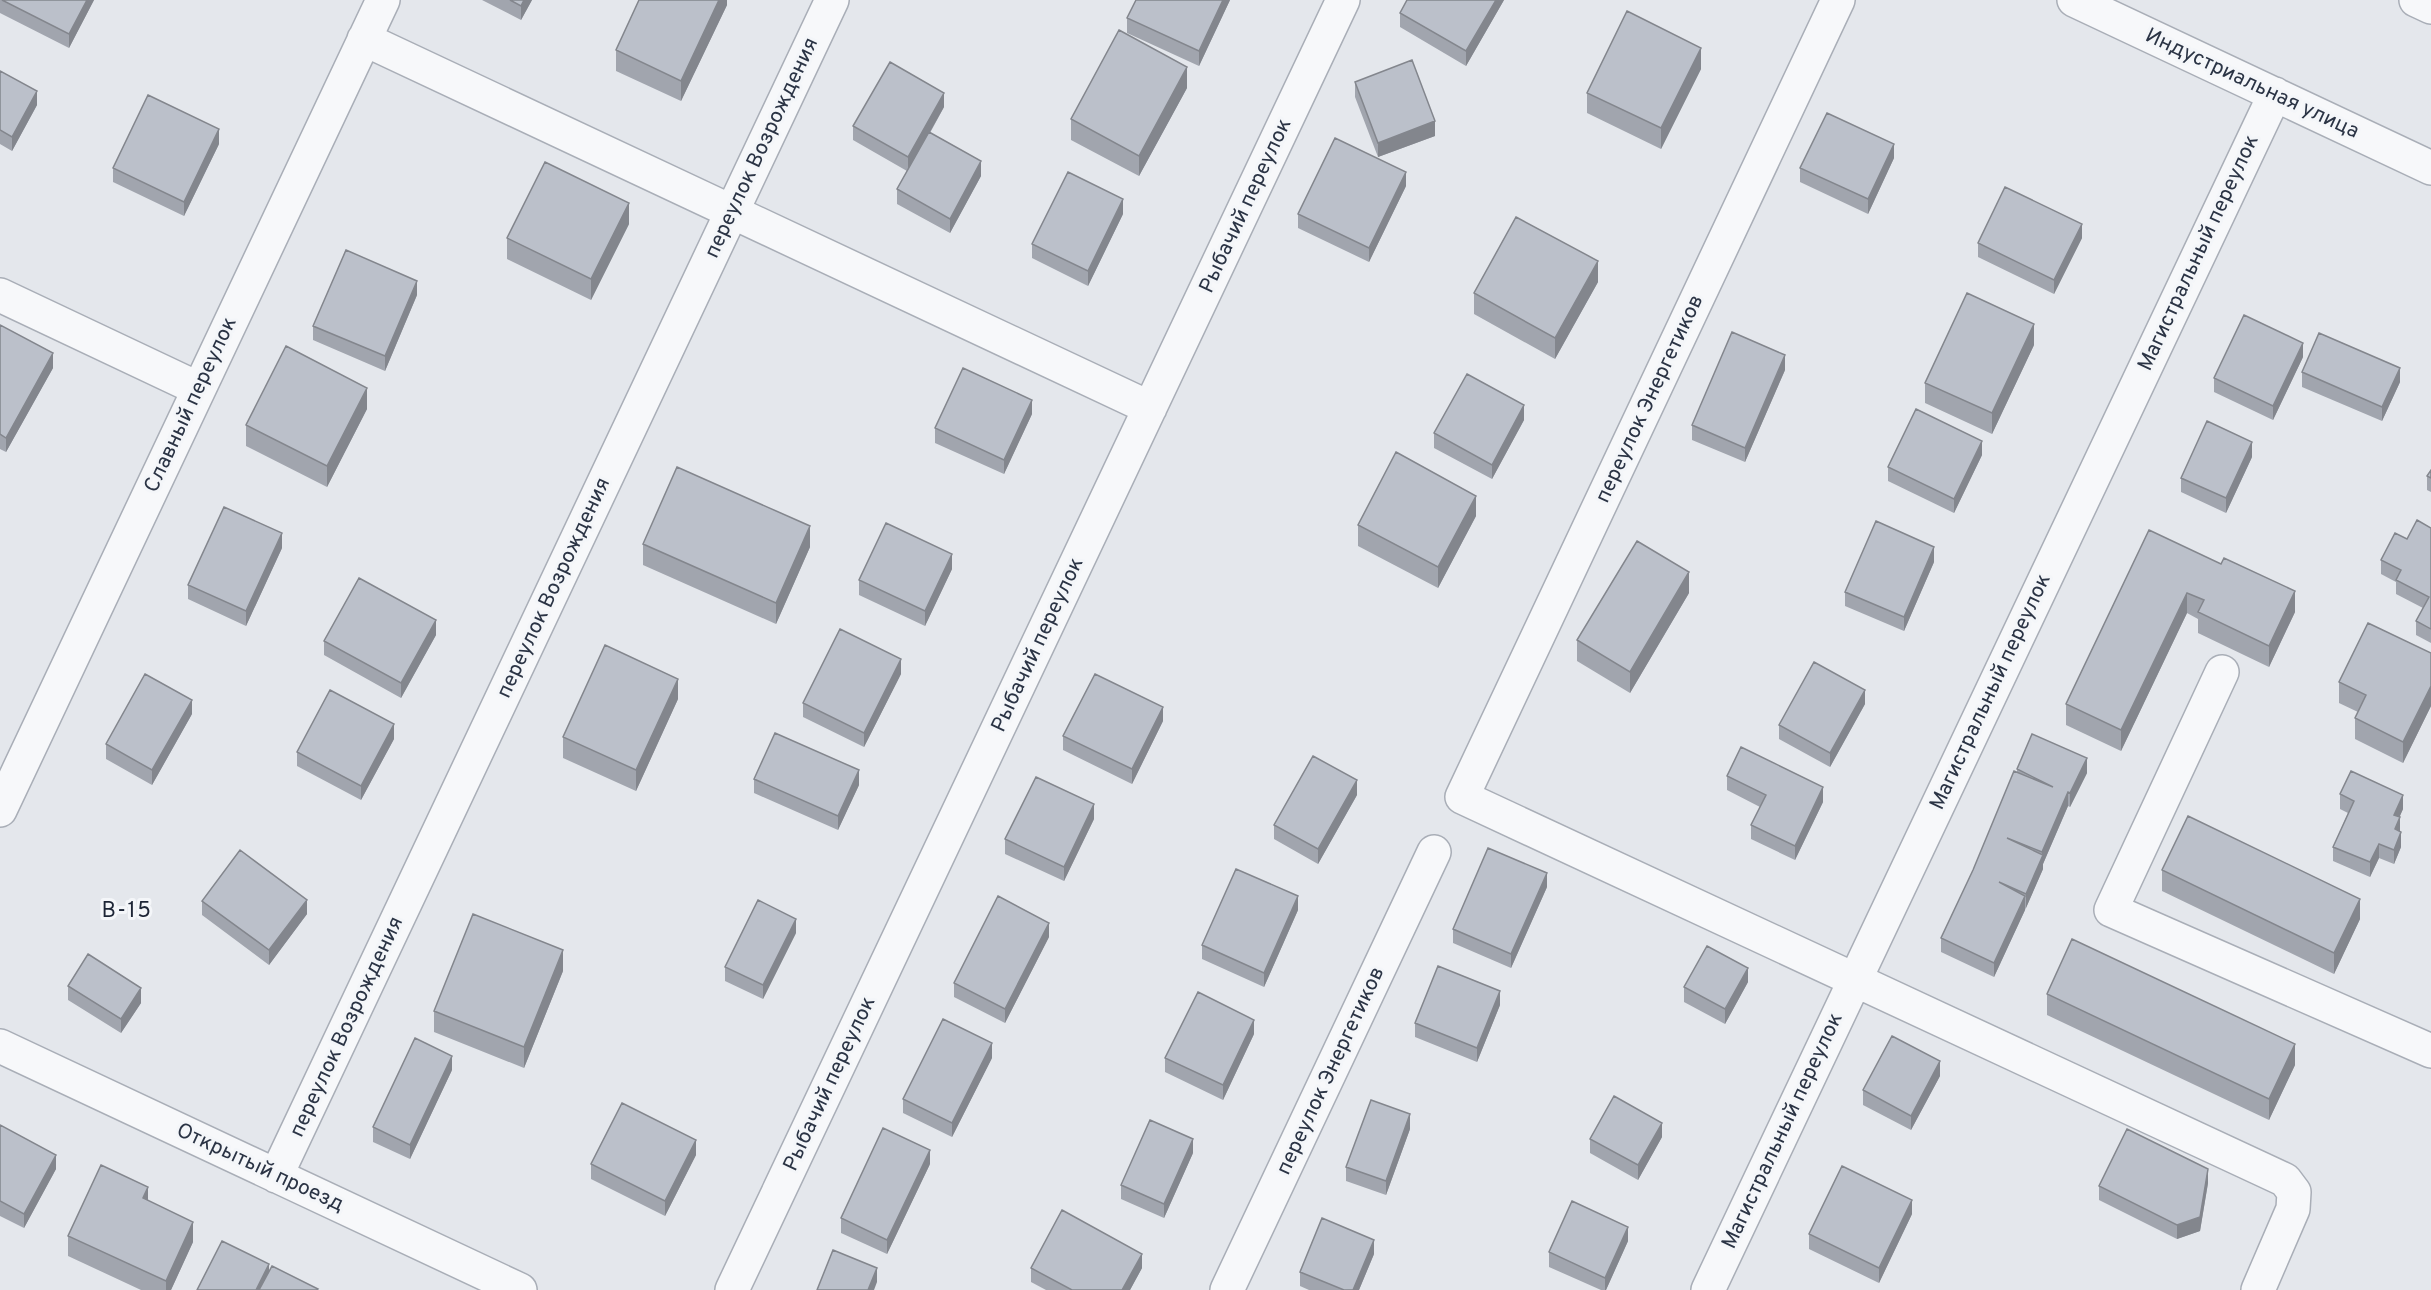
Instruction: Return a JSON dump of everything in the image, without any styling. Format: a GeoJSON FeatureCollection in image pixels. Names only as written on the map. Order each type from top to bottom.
{"type":"FeatureCollection","features":[{"type":"Feature","properties":{"kind":"street","name":"Славный переулок"},"geometry":{"type":"LineString","coordinates":[[0,810],[383,0]]}},
{"type":"Feature","properties":{"kind":"street","name":"переулок Возрождения"},"geometry":{"type":"LineString","coordinates":[[276,1176],[832,0]]}},
{"type":"Feature","properties":{"kind":"street","name":"Рыбачий переулок"},"geometry":{"type":"LineString","coordinates":[[732,1290],[1343,0]]}},
{"type":"Feature","properties":{"kind":"street","name":"переулок Энергетиков"},"geometry":{"type":"LineString","coordinates":[[1838,0],[1462,797],[1855,979]]}},
{"type":"Feature","properties":{"kind":"street","name":"Индустриальная улица"},"geometry":{"type":"LineString","coordinates":[[2074,0],[2431,168]]}},
{"type":"Feature","properties":{"kind":"street"},"geometry":{"type":"LineString","coordinates":[[2416,0],[2431,7]]}},
{"type":"Feature","properties":{"kind":"street"},"geometry":{"type":"LineString","coordinates":[[364,39],[1150,408]]}},
{"type":"Feature","properties":{"kind":"street","name":"Магистральный переулок"},"geometry":{"type":"LineString","coordinates":[[1708,1290],[2275,94]]}},
{"type":"Feature","properties":{"kind":"street"},"geometry":{"type":"LineString","coordinates":[[0,295],[199,389]]}},
{"type":"Feature","properties":{"kind":"street"},"geometry":{"type":"LineString","coordinates":[[2222,672],[2111,910],[2431,1051]]}},
{"type":"Feature","properties":{"kind":"street","name":"переулок Энергетиков"},"geometry":{"type":"LineString","coordinates":[[1227,1290],[1434,852]]}},
{"type":"Feature","properties":{"kind":"street"},"geometry":{"type":"LineString","coordinates":[[1855,979],[2285,1180],[2294,1192],[2293,1209],[2258,1290]]}},
{"type":"Feature","properties":{"kind":"street","name":"Открытый проезд"},"geometry":{"type":"LineString","coordinates":[[0,1046],[520,1290]]}},
{"type":"Feature","properties":{"kind":"building"},"geometry":{"type":"Polygon","coordinates":[[[2,0],[87,0],[69,34],[2,0]]]}},
{"type":"Feature","properties":{"kind":"building"},"geometry":{"type":"Polygon","coordinates":[[[510,0],[524,0],[521,6],[510,0]]]}},
{"type":"Feature","properties":{"kind":"building"},"geometry":{"type":"Polygon","coordinates":[[[639,0],[719,0],[681,81],[616,50],[639,0]]]}},
{"type":"Feature","properties":{"kind":"building"},"geometry":{"type":"Polygon","coordinates":[[[1136,0],[1223,0],[1199,51],[1127,18],[1136,0]]]}},
{"type":"Feature","properties":{"kind":"building"},"geometry":{"type":"Polygon","coordinates":[[[1407,0],[1496,0],[1466,51],[1400,13],[1407,0]]]}},
{"type":"Feature","properties":{"kind":"building"},"geometry":{"type":"Polygon","coordinates":[[[1627,11],[1701,48],[1661,128],[1587,93],[1627,11]]]}},
{"type":"Feature","properties":{"kind":"building"},"geometry":{"type":"Polygon","coordinates":[[[1119,30],[1187,67],[1139,156],[1071,119],[1119,30]]]}},
{"type":"Feature","properties":{"kind":"building"},"geometry":{"type":"Polygon","coordinates":[[[1412,60],[1435,121],[1378,143],[1355,82],[1412,60]]]}},
{"type":"Feature","properties":{"kind":"building"},"geometry":{"type":"Polygon","coordinates":[[[890,62],[944,93],[908,157],[853,126],[890,62]]]}},
{"type":"Feature","properties":{"kind":"building"},"geometry":{"type":"Polygon","coordinates":[[[0,71],[37,91],[12,137],[0,130],[0,71]]]}},
{"type":"Feature","properties":{"kind":"building"},"geometry":{"type":"Polygon","coordinates":[[[148,95],[219,129],[184,202],[113,168],[148,95]]]}},
{"type":"Feature","properties":{"kind":"building"},"geometry":{"type":"Polygon","coordinates":[[[1827,113],[1894,144],[1868,199],[1800,168],[1827,113]]]}},
{"type":"Feature","properties":{"kind":"building"},"geometry":{"type":"Polygon","coordinates":[[[929,132],[981,161],[950,219],[897,189],[929,132]]]}},
{"type":"Feature","properties":{"kind":"building"},"geometry":{"type":"Polygon","coordinates":[[[1335,138],[1406,172],[1369,248],[1298,214],[1335,138]]]}},
{"type":"Feature","properties":{"kind":"building"},"geometry":{"type":"Polygon","coordinates":[[[545,162],[629,203],[591,279],[507,238],[545,162]]]}},
{"type":"Feature","properties":{"kind":"building"},"geometry":{"type":"Polygon","coordinates":[[[1068,172],[1123,199],[1088,271],[1032,244],[1068,172]]]}},
{"type":"Feature","properties":{"kind":"building"},"geometry":{"type":"Polygon","coordinates":[[[2005,187],[2082,224],[2054,280],[1978,243],[2005,187]]]}},
{"type":"Feature","properties":{"kind":"building"},"geometry":{"type":"Polygon","coordinates":[[[1516,217],[1598,261],[1555,338],[1474,293],[1516,217]]]}},
{"type":"Feature","properties":{"kind":"building"},"geometry":{"type":"Polygon","coordinates":[[[346,250],[417,281],[385,356],[313,326],[346,250]]]}},
{"type":"Feature","properties":{"kind":"building"},"geometry":{"type":"Polygon","coordinates":[[[1967,293],[2034,324],[1992,413],[1925,383],[1967,293]]]}},
{"type":"Feature","properties":{"kind":"building"},"geometry":{"type":"Polygon","coordinates":[[[2244,315],[2303,343],[2273,406],[2214,378],[2244,315]]]}},
{"type":"Feature","properties":{"kind":"building"},"geometry":{"type":"Polygon","coordinates":[[[0,325],[53,353],[6,438],[0,434],[0,325]]]}},
{"type":"Feature","properties":{"kind":"building"},"geometry":{"type":"Polygon","coordinates":[[[1732,332],[1785,355],[1745,448],[1692,425],[1732,332]]]}},
{"type":"Feature","properties":{"kind":"building"},"geometry":{"type":"Polygon","coordinates":[[[2319,333],[2400,368],[2382,407],[2302,372],[2319,333]]]}},
{"type":"Feature","properties":{"kind":"building"},"geometry":{"type":"Polygon","coordinates":[[[286,346],[367,388],[327,466],[246,425],[286,346]]]}},
{"type":"Feature","properties":{"kind":"building"},"geometry":{"type":"Polygon","coordinates":[[[963,368],[1032,400],[1004,460],[935,428],[963,368]]]}},
{"type":"Feature","properties":{"kind":"building"},"geometry":{"type":"Polygon","coordinates":[[[1467,374],[1524,405],[1492,465],[1434,433],[1467,374]]]}},
{"type":"Feature","properties":{"kind":"building"},"geometry":{"type":"Polygon","coordinates":[[[1916,409],[1982,441],[1954,499],[1888,467],[1916,409]]]}},
{"type":"Feature","properties":{"kind":"building"},"geometry":{"type":"Polygon","coordinates":[[[2207,421],[2252,442],[2226,498],[2181,478],[2207,421]]]}},
{"type":"Feature","properties":{"kind":"building"},"geometry":{"type":"Polygon","coordinates":[[[1396,452],[1476,496],[1438,567],[1358,525],[1396,452]]]}},
{"type":"Feature","properties":{"kind":"building"},"geometry":{"type":"Polygon","coordinates":[[[677,467],[810,526],[776,603],[643,544],[677,467]]]}},
{"type":"Feature","properties":{"kind":"building"},"geometry":{"type":"Polygon","coordinates":[[[224,507],[282,533],[246,611],[188,585],[224,507]]]}},
{"type":"Feature","properties":{"kind":"building"},"geometry":{"type":"Polygon","coordinates":[[[2417,520],[2431,528],[2431,629],[2416,621],[2429,597],[2396,580],[2401,570],[2381,560],[2395,533],[2407,539],[2417,520]]]}},
{"type":"Feature","properties":{"kind":"building"},"geometry":{"type":"Polygon","coordinates":[[[1876,521],[1934,547],[1904,617],[1845,592],[1876,521]]]}},
{"type":"Feature","properties":{"kind":"building"},"geometry":{"type":"Polygon","coordinates":[[[886,523],[952,554],[925,611],[859,580],[886,523]]]}},
{"type":"Feature","properties":{"kind":"building"},"geometry":{"type":"Polygon","coordinates":[[[2149,530],[2221,564],[2224,558],[2295,591],[2269,646],[2198,612],[2204,600],[2187,593],[2121,730],[2066,704],[2149,530]]]}},
{"type":"Feature","properties":{"kind":"building"},"geometry":{"type":"Polygon","coordinates":[[[1637,541],[1689,572],[1630,672],[1577,640],[1637,541]]]}},
{"type":"Feature","properties":{"kind":"building"},"geometry":{"type":"Polygon","coordinates":[[[359,578],[436,620],[401,683],[324,641],[359,578]]]}},
{"type":"Feature","properties":{"kind":"building"},"geometry":{"type":"Polygon","coordinates":[[[2368,623],[2431,653],[2431,686],[2403,742],[2355,718],[2366,695],[2339,682],[2368,623]]]}},
{"type":"Feature","properties":{"kind":"building"},"geometry":{"type":"Polygon","coordinates":[[[840,629],[901,659],[864,733],[803,703],[840,629]]]}},
{"type":"Feature","properties":{"kind":"building"},"geometry":{"type":"Polygon","coordinates":[[[605,645],[678,679],[636,770],[563,737],[605,645]]]}},
{"type":"Feature","properties":{"kind":"building"},"geometry":{"type":"Polygon","coordinates":[[[1814,662],[1865,690],[1830,753],[1779,725],[1814,662]]]}},
{"type":"Feature","properties":{"kind":"building"},"geometry":{"type":"Polygon","coordinates":[[[145,674],[192,700],[152,770],[106,744],[145,674]]]}},
{"type":"Feature","properties":{"kind":"building"},"geometry":{"type":"Polygon","coordinates":[[[1095,674],[1163,707],[1132,769],[1063,736],[1095,674]]]}},
{"type":"Feature","properties":{"kind":"building"},"geometry":{"type":"Polygon","coordinates":[[[330,690],[394,724],[361,786],[297,752],[330,690]]]}},
{"type":"Feature","properties":{"kind":"building"},"geometry":{"type":"Polygon","coordinates":[[[775,733],[859,770],[838,816],[754,779],[775,733]]]}},
{"type":"Feature","properties":{"kind":"building"},"geometry":{"type":"Polygon","coordinates":[[[2032,734],[2087,758],[2070,793],[2068,792],[2042,852],[2007,838],[2043,855],[2026,894],[1999,882],[2025,896],[1994,963],[1941,938],[1973,870],[2014,771],[2053,787],[2017,769],[2032,734]]]}},
{"type":"Feature","properties":{"kind":"building"},"geometry":{"type":"Polygon","coordinates":[[[1741,747],[1823,787],[1795,846],[1751,825],[1766,795],[1727,776],[1741,747]]]}},
{"type":"Feature","properties":{"kind":"building"},"geometry":{"type":"Polygon","coordinates":[[[1313,756],[1357,780],[1318,849],[1274,825],[1313,756]]]}},
{"type":"Feature","properties":{"kind":"building"},"geometry":{"type":"Polygon","coordinates":[[[2351,771],[2403,795],[2394,815],[2400,817],[2395,829],[2401,832],[2394,850],[2379,844],[2370,862],[2333,847],[2354,801],[2340,794],[2351,771]]]}},
{"type":"Feature","properties":{"kind":"building"},"geometry":{"type":"Polygon","coordinates":[[[1036,777],[1094,804],[1064,867],[1005,839],[1036,777]]]}},
{"type":"Feature","properties":{"kind":"building"},"geometry":{"type":"Polygon","coordinates":[[[2188,816],[2360,899],[2334,953],[2162,870],[2188,816]]]}},
{"type":"Feature","properties":{"kind":"building"},"geometry":{"type":"Polygon","coordinates":[[[1488,848],[1547,873],[1511,954],[1453,929],[1488,848]]]}},
{"type":"Feature","properties":{"kind":"building"},"geometry":{"type":"Polygon","coordinates":[[[240,850],[307,900],[269,950],[202,901],[240,850]]]}},
{"type":"Feature","properties":{"kind":"building"},"geometry":{"type":"Polygon","coordinates":[[[1236,869],[1298,896],[1264,973],[1202,945],[1236,869]]]}},
{"type":"Feature","properties":{"kind":"building"},"geometry":{"type":"Polygon","coordinates":[[[998,896],[1049,923],[1005,1009],[954,983],[998,896]]]}},
{"type":"Feature","properties":{"kind":"building"},"geometry":{"type":"Polygon","coordinates":[[[758,900],[796,919],[763,985],[725,967],[758,900]]]}},
{"type":"Feature","properties":{"kind":"building"},"geometry":{"type":"Polygon","coordinates":[[[473,914],[563,950],[524,1047],[434,1011],[473,914]]]}},
{"type":"Feature","properties":{"kind":"building"},"geometry":{"type":"Polygon","coordinates":[[[2072,939],[2295,1044],[2269,1099],[2047,994],[2072,939]]]}},
{"type":"Feature","properties":{"kind":"building"},"geometry":{"type":"Polygon","coordinates":[[[1707,946],[1748,968],[1725,1009],[1684,987],[1707,946]]]}},
{"type":"Feature","properties":{"kind":"building"},"geometry":{"type":"Polygon","coordinates":[[[88,954],[141,988],[121,1019],[68,986],[88,954]]]}},
{"type":"Feature","properties":{"kind":"building"},"geometry":{"type":"Polygon","coordinates":[[[1438,966],[1500,991],[1477,1048],[1415,1023],[1438,966]]]}},
{"type":"Feature","properties":{"kind":"building"},"geometry":{"type":"Polygon","coordinates":[[[1198,992],[1254,1020],[1223,1085],[1165,1058],[1198,992]]]}},
{"type":"Feature","properties":{"kind":"building"},"geometry":{"type":"Polygon","coordinates":[[[943,1019],[992,1043],[952,1123],[903,1099],[943,1019]]]}},
{"type":"Feature","properties":{"kind":"building"},"geometry":{"type":"Polygon","coordinates":[[[1892,1036],[1940,1061],[1911,1116],[1863,1090],[1892,1036]]]}},
{"type":"Feature","properties":{"kind":"building"},"geometry":{"type":"Polygon","coordinates":[[[415,1038],[452,1056],[410,1145],[373,1127],[415,1038]]]}},
{"type":"Feature","properties":{"kind":"building"},"geometry":{"type":"Polygon","coordinates":[[[1614,1096],[1662,1123],[1638,1165],[1590,1139],[1614,1096]]]}},
{"type":"Feature","properties":{"kind":"building"},"geometry":{"type":"Polygon","coordinates":[[[1371,1100],[1410,1114],[1386,1181],[1346,1167],[1371,1100]]]}},
{"type":"Feature","properties":{"kind":"building"},"geometry":{"type":"Polygon","coordinates":[[[622,1103],[696,1140],[665,1201],[591,1164],[622,1103]]]}},
{"type":"Feature","properties":{"kind":"building"},"geometry":{"type":"Polygon","coordinates":[[[1150,1120],[1193,1139],[1164,1204],[1121,1185],[1150,1120]]]}},
{"type":"Feature","properties":{"kind":"building"},"geometry":{"type":"Polygon","coordinates":[[[0,1125],[56,1155],[24,1214],[0,1201],[0,1125]]]}},
{"type":"Feature","properties":{"kind":"building"},"geometry":{"type":"Polygon","coordinates":[[[883,1128],[930,1150],[887,1240],[841,1218],[883,1128]]]}},
{"type":"Feature","properties":{"kind":"building"},"geometry":{"type":"Polygon","coordinates":[[[2127,1129],[2208,1169],[2200,1217],[2177,1225],[2099,1186],[2127,1129]]]}},
{"type":"Feature","properties":{"kind":"building"},"geometry":{"type":"Polygon","coordinates":[[[101,1165],[148,1187],[143,1198],[193,1222],[166,1281],[68,1236],[101,1165]]]}},
{"type":"Feature","properties":{"kind":"building"},"geometry":{"type":"Polygon","coordinates":[[[1842,1166],[1912,1200],[1879,1268],[1809,1234],[1842,1166]]]}},
{"type":"Feature","properties":{"kind":"building"},"geometry":{"type":"Polygon","coordinates":[[[1572,1201],[1628,1227],[1605,1278],[1549,1252],[1572,1201]]]}},
{"type":"Feature","properties":{"kind":"building"},"geometry":{"type":"Polygon","coordinates":[[[1062,1210],[1142,1254],[1122,1290],[1072,1290],[1031,1268],[1062,1210]]]}},
{"type":"Feature","properties":{"kind":"building"},"geometry":{"type":"Polygon","coordinates":[[[1322,1218],[1374,1240],[1353,1290],[1344,1290],[1300,1272],[1322,1218]]]}},
{"type":"Feature","properties":{"kind":"building"},"geometry":{"type":"Polygon","coordinates":[[[222,1241],[269,1264],[256,1290],[197,1290],[222,1241]]]}},
{"type":"Feature","properties":{"kind":"building"},"geometry":{"type":"Polygon","coordinates":[[[833,1250],[877,1268],[868,1290],[817,1290],[833,1250]]]}},
{"type":"Feature","properties":{"kind":"building"},"geometry":{"type":"Polygon","coordinates":[[[272,1266],[318,1289],[259,1290],[272,1266]]]}},
{"type":"Feature","properties":{"kind":"district","name":"В-15"},"geometry":{"type":"Point","coordinates":[127,911]}}]}
